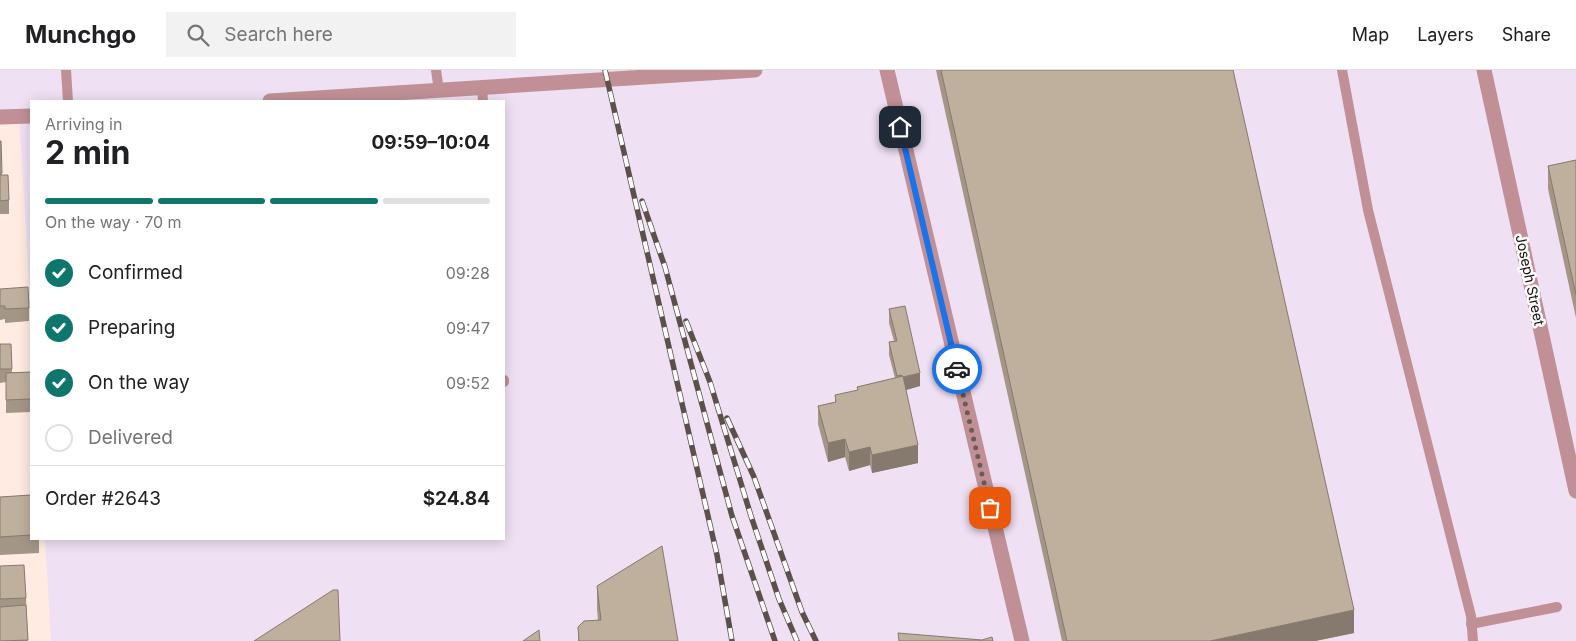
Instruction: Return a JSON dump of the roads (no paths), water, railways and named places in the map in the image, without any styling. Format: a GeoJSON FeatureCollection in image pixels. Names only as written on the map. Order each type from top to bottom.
{"type":"FeatureCollection","features":[{"type":"Feature","properties":{"kind":"street"},"geometry":{"type":"LineString","coordinates":[[287,100],[439,91],[483,95],[755,70]]}},
{"type":"Feature","properties":{"kind":"street"},"geometry":{"type":"LineString","coordinates":[[887,70],[1022,641]]}},
{"type":"Feature","properties":{"kind":"street","name":"Joseph Street"},"geometry":{"type":"LineString","coordinates":[[1484,70],[1576,491]]}},
{"type":"Feature","properties":{"kind":"street"},"geometry":{"type":"LineString","coordinates":[[0,117],[30,116]]}},
{"type":"Feature","properties":{"kind":"lane"},"geometry":{"type":"LineString","coordinates":[[66,70],[68,100]]}},
{"type":"Feature","properties":{"kind":"lane"},"geometry":{"type":"LineString","coordinates":[[436,70],[439,91]]}},
{"type":"Feature","properties":{"kind":"lane"},"geometry":{"type":"LineString","coordinates":[[1342,70],[1368,210],[1472,624],[1473,641]]}},
{"type":"Feature","properties":{"kind":"lane"},"geometry":{"type":"LineString","coordinates":[[1472,624],[1558,607]]}},
{"type":"Feature","properties":{"kind":"railway"},"geometry":{"type":"LineString","coordinates":[[605,70],[717,555],[732,641]]}},
{"type":"Feature","properties":{"kind":"railway"},"geometry":{"type":"LineString","coordinates":[[642,201],[665,267],[732,516],[775,641]]}},
{"type":"Feature","properties":{"kind":"railway"},"geometry":{"type":"LineString","coordinates":[[686,321],[710,382],[751,516],[779,599],[797,641]]}},
{"type":"Feature","properties":{"kind":"railway"},"geometry":{"type":"LineString","coordinates":[[727,418],[754,477],[802,612],[816,641]]}}]}
